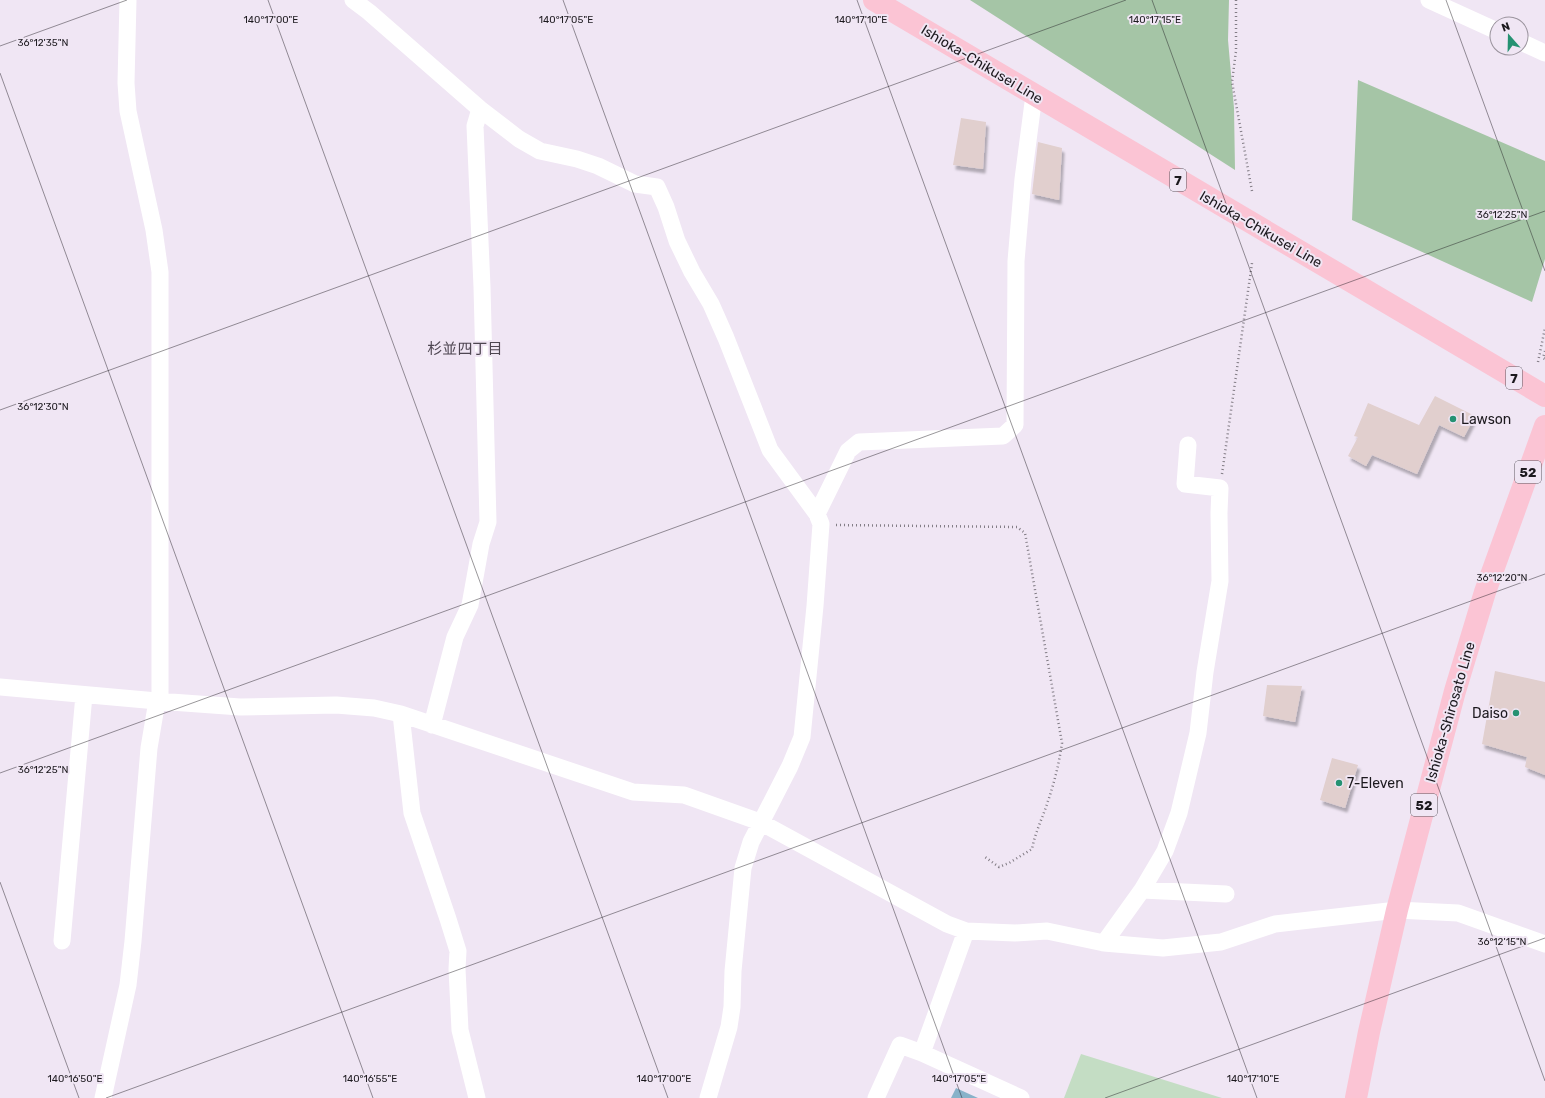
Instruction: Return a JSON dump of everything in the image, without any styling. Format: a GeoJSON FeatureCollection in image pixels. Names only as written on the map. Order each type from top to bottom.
{"type":"FeatureCollection","features":[{"type":"Feature","properties":{"kind":"main road","name":"Ishioka-Chikusei Line"},"geometry":{"type":"LineString","coordinates":[[874,0],[1545,396]]}},
{"type":"Feature","properties":{"kind":"main road","name":"Ishioka-Shirosato Line"},"geometry":{"type":"LineString","coordinates":[[1356,1098],[1369,1032],[1397,910],[1457,684],[1485,592],[1545,426]]}},
{"type":"Feature","properties":{"kind":"street"},"geometry":{"type":"LineString","coordinates":[[103,1098],[128,985],[149,748],[159,701],[160,272],[154,230],[128,110],[126,83],[128,0]]}},
{"type":"Feature","properties":{"kind":"street"},"geometry":{"type":"LineString","coordinates":[[353,0],[369,12],[480,109],[519,138],[540,151],[577,159],[598,166],[635,184],[657,187],[666,207],[677,241],[692,272],[711,304],[726,338],[770,450],[819,519]]}},
{"type":"Feature","properties":{"kind":"street"},"geometry":{"type":"LineString","coordinates":[[1429,0],[1489,27]]}},
{"type":"Feature","properties":{"kind":"street"},"geometry":{"type":"LineString","coordinates":[[1529,46],[1545,53]]}},
{"type":"Feature","properties":{"kind":"street"},"geometry":{"type":"LineString","coordinates":[[708,1098],[729,1027],[732,1007],[733,971],[743,868],[751,842],[760,822],[790,766],[802,737],[815,606],[819,519],[848,452],[859,442],[1003,436],[1015,425],[1016,261],[1023,179],[1034,95]]}},
{"type":"Feature","properties":{"kind":"street"},"geometry":{"type":"LineString","coordinates":[[432,725],[455,637],[470,605],[481,544],[488,522],[482,287],[475,126],[480,109]]}},
{"type":"Feature","properties":{"kind":"street"},"geometry":{"type":"LineString","coordinates":[[1104,943],[1142,890],[1165,851],[1179,813],[1198,733],[1205,672],[1220,581],[1220,488],[1185,484],[1188,445]]}},
{"type":"Feature","properties":{"kind":"street"},"geometry":{"type":"LineString","coordinates":[[0,687],[159,701],[240,706],[336,705],[374,708],[401,714],[633,792],[684,796],[760,822],[947,924],[966,931],[1015,933],[1047,931],[1104,943],[1163,948],[1221,942],[1275,924],[1397,910],[1458,913],[1545,944]]}},
{"type":"Feature","properties":{"kind":"street"},"geometry":{"type":"LineString","coordinates":[[62,941],[84,695]]}},
{"type":"Feature","properties":{"kind":"street"},"geometry":{"type":"LineString","coordinates":[[401,714],[412,813],[458,951],[457,969],[460,1030],[477,1098]]}},
{"type":"Feature","properties":{"kind":"street"},"geometry":{"type":"LineString","coordinates":[[1142,890],[1226,894]]}},
{"type":"Feature","properties":{"kind":"street"},"geometry":{"type":"LineString","coordinates":[[922,1053],[966,931]]}},
{"type":"Feature","properties":{"kind":"street"},"geometry":{"type":"LineString","coordinates":[[876,1098],[900,1044],[1021,1098]]}},
{"type":"Feature","properties":{"kind":"path"},"geometry":{"type":"LineString","coordinates":[[1236,0],[1236,51],[1232,82],[1252,191]]}},
{"type":"Feature","properties":{"kind":"path"},"geometry":{"type":"LineString","coordinates":[[1220,488],[1252,263]]}},
{"type":"Feature","properties":{"kind":"path"},"geometry":{"type":"LineString","coordinates":[[1538,362],[1545,328]]}},
{"type":"Feature","properties":{"kind":"path"},"geometry":{"type":"LineString","coordinates":[[1544,359],[1545,351]]}},
{"type":"Feature","properties":{"kind":"path"},"geometry":{"type":"LineString","coordinates":[[819,519],[1017,527],[1025,533],[1062,743],[1058,767],[1048,803],[1034,838],[1032,849],[1000,867],[985,857]]}},
{"type":"Feature","properties":{"kind":"green space"},"geometry":{"type":"Polygon","coordinates":[[[970,0],[1229,0],[1228,40],[1234,108],[1235,170],[970,0]]]}},
{"type":"Feature","properties":{"kind":"green space"},"geometry":{"type":"Polygon","coordinates":[[[1358,80],[1545,161],[1545,259],[1532,302],[1352,220],[1358,80]]]}},
{"type":"Feature","properties":{"kind":"green space"},"geometry":{"type":"Polygon","coordinates":[[[1081,1054],[1222,1098],[1064,1098],[1081,1054]]]}},
{"type":"Feature","properties":{"kind":"water"},"geometry":{"type":"Polygon","coordinates":[[[956,1088],[978,1098],[951,1098],[956,1088]]]}},
{"type":"Feature","properties":{"kind":"building"},"geometry":{"type":"Polygon","coordinates":[[[961,118],[986,122],[983,169],[953,165],[961,118]]]}},
{"type":"Feature","properties":{"kind":"building"},"geometry":{"type":"Polygon","coordinates":[[[1038,142],[1062,148],[1059,200],[1032,194],[1038,142]]]}},
{"type":"Feature","properties":{"kind":"building"},"geometry":{"type":"Polygon","coordinates":[[[1435,396],[1475,416],[1464,437],[1439,425],[1417,474],[1372,455],[1366,466],[1348,456],[1358,437],[1354,436],[1368,403],[1419,425],[1435,396]]]}},
{"type":"Feature","properties":{"kind":"building","name":"Daiso"},"geometry":{"type":"Polygon","coordinates":[[[1495,671],[1545,682],[1545,775],[1525,767],[1527,757],[1482,744],[1495,671]]]}},
{"type":"Feature","properties":{"kind":"building"},"geometry":{"type":"Polygon","coordinates":[[[1267,685],[1302,686],[1295,722],[1263,716],[1267,685]]]}},
{"type":"Feature","properties":{"kind":"building","name":"7-Eleven"},"geometry":{"type":"Polygon","coordinates":[[[1332,758],[1358,765],[1345,808],[1320,800],[1332,758]]]}},
{"type":"Feature","properties":{"kind":"place","name":"Lawson"},"geometry":{"type":"Point","coordinates":[1453,419]}},
{"type":"Feature","properties":{"kind":"place","name":"Daiso"},"geometry":{"type":"Point","coordinates":[1516,713]}},
{"type":"Feature","properties":{"kind":"place","name":"7-Eleven"},"geometry":{"type":"Point","coordinates":[1339,783]}},
{"type":"Feature","properties":{"kind":"district","name":"杉並四丁目"},"geometry":{"type":"Point","coordinates":[465,349]}}]}
